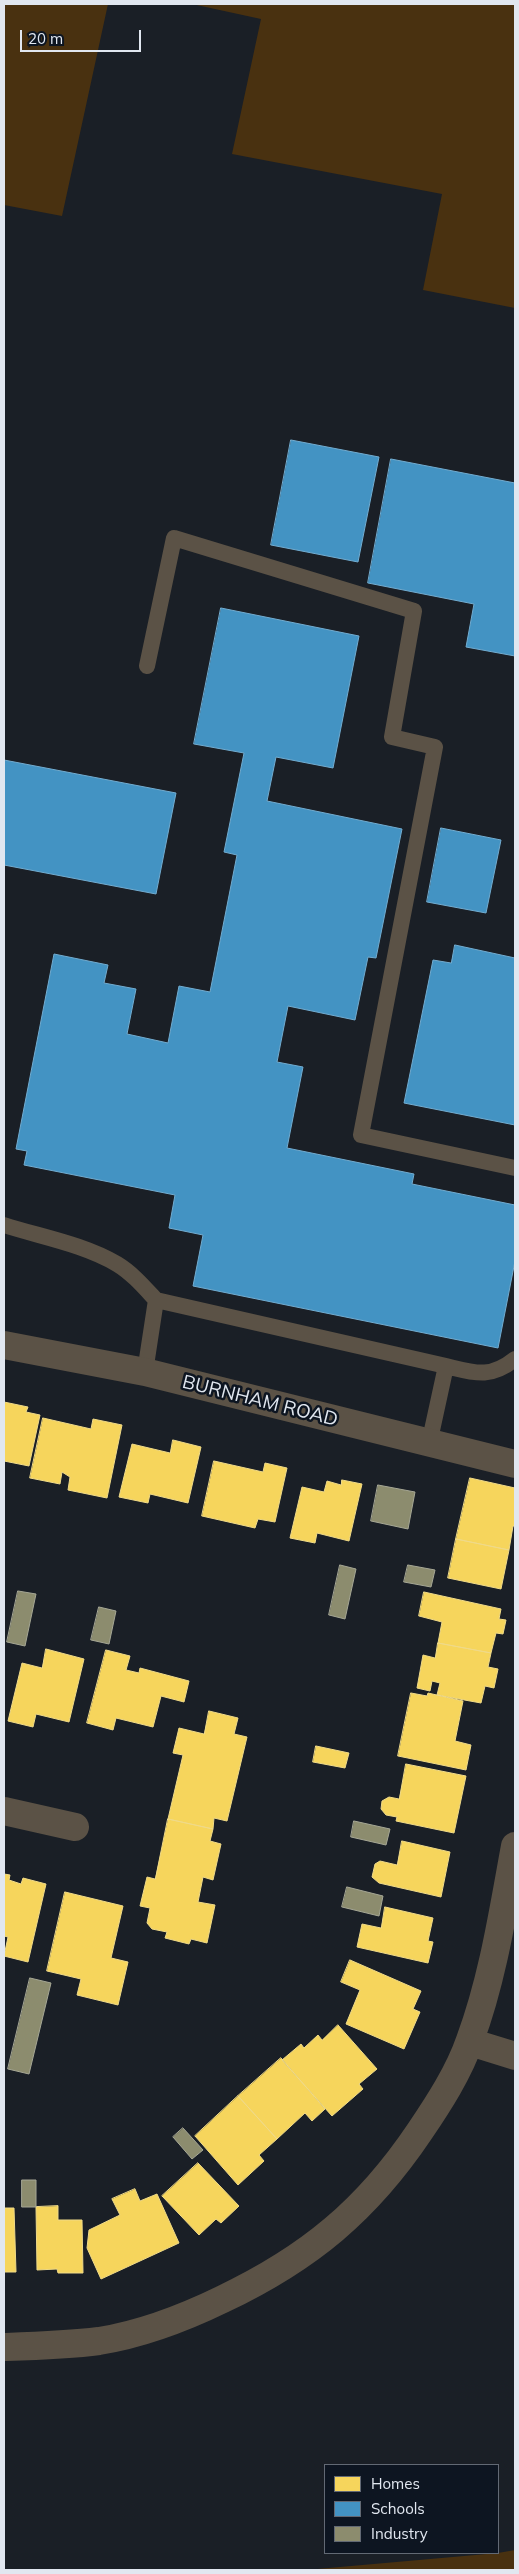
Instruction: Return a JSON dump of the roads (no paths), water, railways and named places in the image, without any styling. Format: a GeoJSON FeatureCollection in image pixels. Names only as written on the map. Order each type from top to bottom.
{"type":"FeatureCollection","features":[{"type":"Feature","properties":{"kind":"street","name":"BURNHAM ROAD"},"geometry":{"type":"LineString","coordinates":[[4,1345],[145,1372],[515,1464]]}},
{"type":"Feature","properties":{"kind":"street"},"geometry":{"type":"LineString","coordinates":[[4,1811],[74,1827]]}},
{"type":"Feature","properties":{"kind":"street"},"geometry":{"type":"LineString","coordinates":[[4,2347],[38,2346],[99,2340],[148,2330],[193,2314],[288,2265],[346,2220],[402,2159],[439,2104],[470,2042],[483,2003],[497,1942],[515,1846]]}},
{"type":"Feature","properties":{"kind":"street"},"geometry":{"type":"LineString","coordinates":[[470,2042],[515,2056]]}},
{"type":"Feature","properties":{"kind":"lane"},"geometry":{"type":"LineString","coordinates":[[147,666],[174,538],[414,611],[392,737],[436,747],[361,1135],[515,1168]]}},
{"type":"Feature","properties":{"kind":"lane"},"geometry":{"type":"LineString","coordinates":[[4,1225],[97,1254],[118,1265],[137,1279],[156,1300],[474,1372],[496,1372],[515,1360]]}},
{"type":"Feature","properties":{"kind":"lane"},"geometry":{"type":"LineString","coordinates":[[145,1372],[156,1300]]}},
{"type":"Feature","properties":{"kind":"lane"},"geometry":{"type":"LineString","coordinates":[[429,1444],[446,1366]]}}]}
